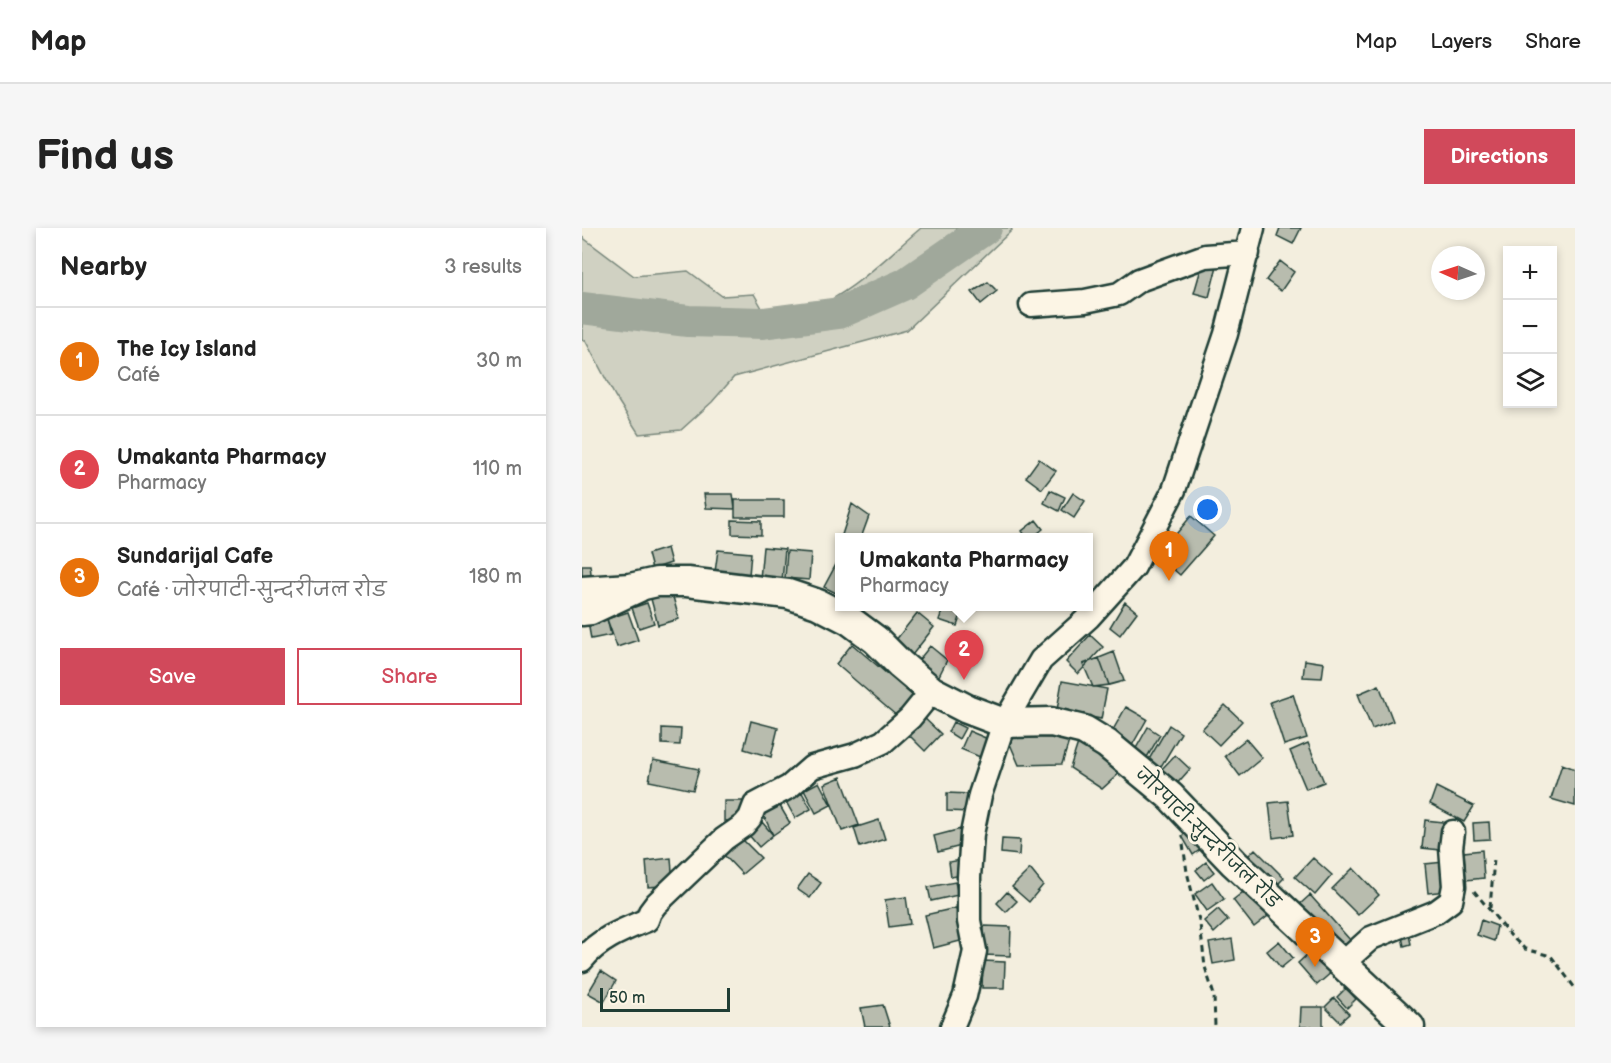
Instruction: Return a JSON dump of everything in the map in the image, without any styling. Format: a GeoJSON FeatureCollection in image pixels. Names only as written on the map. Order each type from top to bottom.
{"type":"FeatureCollection","features":[{"type":"Feature","properties":{"kind":"main road","name":"जोरपाटी-सुन्दरीजल रोड"},"geometry":{"type":"LineString","coordinates":[[582,591],[630,588],[657,582],[717,584],[788,594],[818,604],[849,620],[876,640],[932,691],[967,709],[1004,723],[1051,722],[1084,730],[1128,761],[1170,796],[1234,863],[1410,1027]]}},
{"type":"Feature","properties":{"kind":"street"},"geometry":{"type":"LineString","coordinates":[[952,1027],[965,996],[975,951],[969,921],[972,834],[980,795],[1004,723],[1041,660],[1089,617],[1134,567],[1174,490],[1227,334],[1253,228]]}},
{"type":"Feature","properties":{"kind":"street"},"geometry":{"type":"LineString","coordinates":[[1031,305],[1085,301],[1119,294],[1139,279],[1205,256],[1248,253]]}},
{"type":"Feature","properties":{"kind":"street"},"geometry":{"type":"LineString","coordinates":[[582,614],[591,613],[657,582]]}},
{"type":"Feature","properties":{"kind":"street"},"geometry":{"type":"LineString","coordinates":[[582,960],[589,951],[605,939],[647,920],[656,904],[723,839],[744,825],[750,818],[755,805],[789,786],[812,767],[855,755],[883,742],[910,718],[932,691]]}},
{"type":"Feature","properties":{"kind":"street"},"geometry":{"type":"LineString","coordinates":[[1342,964],[1371,938],[1436,912],[1450,901],[1454,886],[1453,832]]}},
{"type":"Feature","properties":{"kind":"path"},"geometry":{"type":"LineString","coordinates":[[1183,810],[1179,827],[1200,924],[1205,967],[1214,995],[1215,1027]]}},
{"type":"Feature","properties":{"kind":"path"},"geometry":{"type":"LineString","coordinates":[[1490,910],[1494,860]]}},
{"type":"Feature","properties":{"kind":"path"},"geometry":{"type":"LineString","coordinates":[[1481,897],[1503,928],[1524,949],[1551,956],[1575,988]]}},
{"type":"Feature","properties":{"kind":"shaded area"},"geometry":{"type":"Polygon","coordinates":[[[921,228],[1011,228],[1012,230],[907,330],[734,377],[712,402],[681,430],[639,434],[615,396],[585,340],[582,340],[582,237],[634,276],[688,271],[722,296],[754,294],[766,315],[804,310],[825,303],[863,278],[921,228]]]}},
{"type":"Feature","properties":{"kind":"building"},"geometry":{"type":"Polygon","coordinates":[[[1280,228],[1301,228],[1293,244],[1277,236],[1280,228]]]}},
{"type":"Feature","properties":{"kind":"building"},"geometry":{"type":"Polygon","coordinates":[[[1280,261],[1294,272],[1281,291],[1266,280],[1280,261]]]}},
{"type":"Feature","properties":{"kind":"building"},"geometry":{"type":"Polygon","coordinates":[[[1203,262],[1217,266],[1209,297],[1194,293],[1203,262]]]}},
{"type":"Feature","properties":{"kind":"building"},"geometry":{"type":"Polygon","coordinates":[[[988,282],[997,291],[981,304],[972,292],[988,282]]]}},
{"type":"Feature","properties":{"kind":"building"},"geometry":{"type":"Polygon","coordinates":[[[1039,459],[1056,471],[1042,489],[1026,477],[1039,459]]]}},
{"type":"Feature","properties":{"kind":"building"},"geometry":{"type":"Polygon","coordinates":[[[1050,490],[1065,497],[1059,511],[1044,503],[1050,490]]]}},
{"type":"Feature","properties":{"kind":"building"},"geometry":{"type":"Polygon","coordinates":[[[1073,493],[1085,501],[1074,518],[1062,510],[1073,493]]]}},
{"type":"Feature","properties":{"kind":"building"},"geometry":{"type":"Polygon","coordinates":[[[704,494],[733,494],[735,509],[706,508],[704,494]]]}},
{"type":"Feature","properties":{"kind":"building"},"geometry":{"type":"Polygon","coordinates":[[[735,500],[784,500],[784,517],[735,517],[735,500]]]}},
{"type":"Feature","properties":{"kind":"building"},"geometry":{"type":"Polygon","coordinates":[[[852,504],[869,516],[863,533],[843,533],[852,504]]]}},
{"type":"Feature","properties":{"kind":"building"},"geometry":{"type":"Polygon","coordinates":[[[1191,516],[1214,536],[1180,575],[1158,556],[1191,516]]]}},
{"type":"Feature","properties":{"kind":"building"},"geometry":{"type":"Polygon","coordinates":[[[732,520],[761,521],[761,535],[732,534],[732,520]]]}},
{"type":"Feature","properties":{"kind":"building"},"geometry":{"type":"Polygon","coordinates":[[[1036,520],[1043,529],[1038,533],[1023,533],[1022,531],[1036,520]]]}},
{"type":"Feature","properties":{"kind":"building"},"geometry":{"type":"Polygon","coordinates":[[[763,547],[785,549],[782,581],[760,579],[763,547]]]}},
{"type":"Feature","properties":{"kind":"building"},"geometry":{"type":"Polygon","coordinates":[[[667,548],[671,563],[652,569],[648,554],[667,548]]]}},
{"type":"Feature","properties":{"kind":"building"},"geometry":{"type":"Polygon","coordinates":[[[718,550],[751,553],[749,575],[715,572],[718,550]]]}},
{"type":"Feature","properties":{"kind":"building"},"geometry":{"type":"Polygon","coordinates":[[[787,551],[811,553],[809,580],[785,578],[787,551]]]}},
{"type":"Feature","properties":{"kind":"building"},"geometry":{"type":"Polygon","coordinates":[[[582,565],[590,565],[592,582],[582,582],[582,565]]]}},
{"type":"Feature","properties":{"kind":"building"},"geometry":{"type":"Polygon","coordinates":[[[835,566],[835,592],[824,587],[835,566]]]}},
{"type":"Feature","properties":{"kind":"building"},"geometry":{"type":"Polygon","coordinates":[[[672,593],[679,619],[658,625],[651,599],[672,593]]]}},
{"type":"Feature","properties":{"kind":"building"},"geometry":{"type":"Polygon","coordinates":[[[1125,602],[1137,612],[1120,635],[1110,627],[1125,602]]]}},
{"type":"Feature","properties":{"kind":"building"},"geometry":{"type":"Polygon","coordinates":[[[647,603],[654,623],[639,628],[632,608],[647,603]]]}},
{"type":"Feature","properties":{"kind":"building"},"geometry":{"type":"Polygon","coordinates":[[[942,611],[962,611],[957,626],[939,620],[942,611]]]}},
{"type":"Feature","properties":{"kind":"building"},"geometry":{"type":"Polygon","coordinates":[[[628,612],[638,640],[617,647],[607,619],[628,612]]]}},
{"type":"Feature","properties":{"kind":"building"},"geometry":{"type":"Polygon","coordinates":[[[917,613],[934,627],[909,659],[892,645],[917,613]]]}},
{"type":"Feature","properties":{"kind":"building"},"geometry":{"type":"Polygon","coordinates":[[[607,619],[611,635],[591,639],[588,622],[607,619]]]}},
{"type":"Feature","properties":{"kind":"building"},"geometry":{"type":"Polygon","coordinates":[[[1090,635],[1103,647],[1078,674],[1066,662],[1090,635]]]}},
{"type":"Feature","properties":{"kind":"building"},"geometry":{"type":"Polygon","coordinates":[[[852,644],[914,697],[898,717],[836,664],[852,644]]]}},
{"type":"Feature","properties":{"kind":"building"},"geometry":{"type":"Polygon","coordinates":[[[930,646],[947,660],[935,684],[914,666],[930,646]]]}},
{"type":"Feature","properties":{"kind":"building"},"geometry":{"type":"Polygon","coordinates":[[[1114,652],[1124,681],[1109,685],[1099,658],[1114,652]]]}},
{"type":"Feature","properties":{"kind":"building"},"geometry":{"type":"Polygon","coordinates":[[[1099,658],[1109,685],[1093,687],[1083,664],[1099,658]]]}},
{"type":"Feature","properties":{"kind":"building"},"geometry":{"type":"Polygon","coordinates":[[[1305,660],[1324,663],[1322,678],[1303,677],[1305,660]]]}},
{"type":"Feature","properties":{"kind":"building"},"geometry":{"type":"Polygon","coordinates":[[[1062,681],[1107,689],[1101,719],[1057,710],[1062,681]]]}},
{"type":"Feature","properties":{"kind":"building"},"geometry":{"type":"Polygon","coordinates":[[[1379,685],[1393,721],[1372,729],[1358,694],[1379,685]]]}},
{"type":"Feature","properties":{"kind":"building"},"geometry":{"type":"Polygon","coordinates":[[[1293,694],[1307,738],[1284,745],[1270,702],[1293,694]]]}},
{"type":"Feature","properties":{"kind":"building"},"geometry":{"type":"Polygon","coordinates":[[[1225,705],[1242,721],[1219,745],[1202,729],[1225,705]]]}},
{"type":"Feature","properties":{"kind":"building"},"geometry":{"type":"Polygon","coordinates":[[[1126,707],[1147,719],[1130,749],[1109,737],[1126,707]]]}},
{"type":"Feature","properties":{"kind":"building"},"geometry":{"type":"Polygon","coordinates":[[[921,715],[941,734],[925,751],[905,731],[921,715]]]}},
{"type":"Feature","properties":{"kind":"building"},"geometry":{"type":"Polygon","coordinates":[[[751,721],[778,728],[771,757],[744,749],[751,721]]]}},
{"type":"Feature","properties":{"kind":"building"},"geometry":{"type":"Polygon","coordinates":[[[953,722],[965,728],[959,739],[948,732],[953,722]]]}},
{"type":"Feature","properties":{"kind":"building"},"geometry":{"type":"Polygon","coordinates":[[[1169,725],[1181,733],[1160,768],[1148,761],[1169,725]]]}},
{"type":"Feature","properties":{"kind":"building"},"geometry":{"type":"Polygon","coordinates":[[[1148,727],[1160,735],[1146,759],[1134,752],[1148,727]]]}},
{"type":"Feature","properties":{"kind":"building"},"geometry":{"type":"Polygon","coordinates":[[[662,728],[681,729],[680,745],[662,744],[662,728]]]}},
{"type":"Feature","properties":{"kind":"building"},"geometry":{"type":"Polygon","coordinates":[[[969,731],[988,739],[980,757],[961,749],[969,731]]]}},
{"type":"Feature","properties":{"kind":"building"},"geometry":{"type":"Polygon","coordinates":[[[1007,737],[1070,738],[1062,764],[1019,765],[1007,737]]]}},
{"type":"Feature","properties":{"kind":"building"},"geometry":{"type":"Polygon","coordinates":[[[1246,739],[1262,758],[1240,776],[1225,756],[1246,739]]]}},
{"type":"Feature","properties":{"kind":"building"},"geometry":{"type":"Polygon","coordinates":[[[1079,740],[1124,769],[1102,789],[1070,768],[1079,740]]]}},
{"type":"Feature","properties":{"kind":"building"},"geometry":{"type":"Polygon","coordinates":[[[1308,743],[1324,782],[1306,789],[1290,751],[1308,743]]]}},
{"type":"Feature","properties":{"kind":"building"},"geometry":{"type":"Polygon","coordinates":[[[1175,755],[1190,769],[1174,787],[1159,772],[1175,755]]]}},
{"type":"Feature","properties":{"kind":"building"},"geometry":{"type":"Polygon","coordinates":[[[653,760],[699,769],[693,790],[649,781],[653,760]]]}},
{"type":"Feature","properties":{"kind":"building"},"geometry":{"type":"Polygon","coordinates":[[[1562,764],[1575,769],[1575,806],[1551,799],[1562,764]]]}},
{"type":"Feature","properties":{"kind":"building"},"geometry":{"type":"Polygon","coordinates":[[[841,777],[859,825],[842,831],[824,784],[841,777]]]}},
{"type":"Feature","properties":{"kind":"building"},"geometry":{"type":"Polygon","coordinates":[[[819,782],[831,805],[816,813],[804,790],[819,782]]]}},
{"type":"Feature","properties":{"kind":"building"},"geometry":{"type":"Polygon","coordinates":[[[1436,787],[1474,806],[1464,822],[1430,804],[1436,787]]]}},
{"type":"Feature","properties":{"kind":"building"},"geometry":{"type":"Polygon","coordinates":[[[800,789],[811,809],[795,818],[784,798],[800,789]]]}},
{"type":"Feature","properties":{"kind":"building"},"geometry":{"type":"Polygon","coordinates":[[[947,793],[970,794],[970,812],[947,811],[947,793]]]}},
{"type":"Feature","properties":{"kind":"building"},"geometry":{"type":"Polygon","coordinates":[[[724,801],[745,801],[746,820],[724,821],[724,801]]]}},
{"type":"Feature","properties":{"kind":"building"},"geometry":{"type":"Polygon","coordinates":[[[777,801],[790,823],[773,835],[761,810],[777,801]]]}},
{"type":"Feature","properties":{"kind":"building"},"geometry":{"type":"Polygon","coordinates":[[[1288,801],[1293,835],[1273,838],[1269,803],[1288,801]]]}},
{"type":"Feature","properties":{"kind":"building"},"geometry":{"type":"Polygon","coordinates":[[[879,820],[885,839],[860,847],[854,828],[879,820]]]}},
{"type":"Feature","properties":{"kind":"building"},"geometry":{"type":"Polygon","coordinates":[[[1425,820],[1443,822],[1440,850],[1422,848],[1425,820]]]}},
{"type":"Feature","properties":{"kind":"building"},"geometry":{"type":"Polygon","coordinates":[[[762,822],[773,835],[759,847],[748,834],[762,822]]]}},
{"type":"Feature","properties":{"kind":"building"},"geometry":{"type":"Polygon","coordinates":[[[1489,822],[1490,839],[1474,840],[1473,823],[1489,822]]]}},
{"type":"Feature","properties":{"kind":"building"},"geometry":{"type":"Polygon","coordinates":[[[961,829],[965,845],[938,852],[934,836],[961,829]]]}},
{"type":"Feature","properties":{"kind":"building"},"geometry":{"type":"Polygon","coordinates":[[[1189,830],[1202,848],[1193,855],[1182,836],[1189,830]]]}},
{"type":"Feature","properties":{"kind":"building"},"geometry":{"type":"Polygon","coordinates":[[[740,837],[761,858],[742,874],[724,855],[740,837]]]}},
{"type":"Feature","properties":{"kind":"building"},"geometry":{"type":"Polygon","coordinates":[[[1002,839],[1020,840],[1019,855],[1001,853],[1002,839]]]}},
{"type":"Feature","properties":{"kind":"building"},"geometry":{"type":"Polygon","coordinates":[[[1255,849],[1284,878],[1275,887],[1245,859],[1255,849]]]}},
{"type":"Feature","properties":{"kind":"building"},"geometry":{"type":"Polygon","coordinates":[[[1482,850],[1484,878],[1466,880],[1464,852],[1482,850]]]}},
{"type":"Feature","properties":{"kind":"building"},"geometry":{"type":"Polygon","coordinates":[[[671,858],[673,885],[648,887],[646,861],[671,858]]]}},
{"type":"Feature","properties":{"kind":"building"},"geometry":{"type":"Polygon","coordinates":[[[1313,858],[1332,875],[1315,895],[1295,877],[1313,858]]]}},
{"type":"Feature","properties":{"kind":"building"},"geometry":{"type":"Polygon","coordinates":[[[961,860],[963,875],[951,877],[949,862],[961,860]]]}},
{"type":"Feature","properties":{"kind":"building"},"geometry":{"type":"Polygon","coordinates":[[[1206,862],[1214,872],[1204,880],[1196,870],[1206,862]]]}},
{"type":"Feature","properties":{"kind":"building"},"geometry":{"type":"Polygon","coordinates":[[[1444,862],[1447,891],[1428,893],[1425,864],[1444,862]]]}},
{"type":"Feature","properties":{"kind":"building"},"geometry":{"type":"Polygon","coordinates":[[[1353,868],[1379,895],[1358,915],[1332,889],[1353,868]]]}},
{"type":"Feature","properties":{"kind":"building"},"geometry":{"type":"Polygon","coordinates":[[[1030,869],[1043,885],[1029,902],[1012,887],[1030,869]]]}},
{"type":"Feature","properties":{"kind":"building"},"geometry":{"type":"Polygon","coordinates":[[[808,874],[821,883],[810,898],[797,889],[808,874]]]}},
{"type":"Feature","properties":{"kind":"building"},"geometry":{"type":"Polygon","coordinates":[[[955,882],[958,895],[931,901],[928,887],[955,882]]]}},
{"type":"Feature","properties":{"kind":"building"},"geometry":{"type":"Polygon","coordinates":[[[1212,882],[1224,899],[1207,911],[1195,894],[1212,882]]]}},
{"type":"Feature","properties":{"kind":"building"},"geometry":{"type":"Polygon","coordinates":[[[1247,889],[1268,916],[1254,927],[1233,900],[1247,889]]]}},
{"type":"Feature","properties":{"kind":"building"},"geometry":{"type":"Polygon","coordinates":[[[1007,892],[1017,901],[1006,912],[997,903],[1007,892]]]}},
{"type":"Feature","properties":{"kind":"building"},"geometry":{"type":"Polygon","coordinates":[[[1310,895],[1351,941],[1340,951],[1299,905],[1310,895]]]}},
{"type":"Feature","properties":{"kind":"building"},"geometry":{"type":"Polygon","coordinates":[[[906,897],[910,924],[889,927],[885,900],[906,897]]]}},
{"type":"Feature","properties":{"kind":"building"},"geometry":{"type":"Polygon","coordinates":[[[956,908],[964,940],[933,948],[925,915],[956,908]]]}},
{"type":"Feature","properties":{"kind":"building"},"geometry":{"type":"Polygon","coordinates":[[[1218,909],[1228,920],[1214,933],[1204,921],[1218,909]]]}},
{"type":"Feature","properties":{"kind":"building"},"geometry":{"type":"Polygon","coordinates":[[[1481,920],[1497,926],[1494,941],[1477,935],[1481,920]]]}},
{"type":"Feature","properties":{"kind":"building"},"geometry":{"type":"Polygon","coordinates":[[[984,926],[1011,927],[1010,956],[983,955],[984,926]]]}},
{"type":"Feature","properties":{"kind":"building"},"geometry":{"type":"Polygon","coordinates":[[[1409,935],[1411,944],[1404,946],[1402,937],[1409,935]]]}},
{"type":"Feature","properties":{"kind":"building"},"geometry":{"type":"Polygon","coordinates":[[[1232,939],[1235,960],[1213,964],[1209,943],[1232,939]]]}},
{"type":"Feature","properties":{"kind":"building"},"geometry":{"type":"Polygon","coordinates":[[[1279,941],[1293,958],[1281,968],[1267,951],[1279,941]]]}},
{"type":"Feature","properties":{"kind":"building"},"geometry":{"type":"Polygon","coordinates":[[[1313,949],[1333,971],[1317,985],[1298,963],[1313,949]]]}},
{"type":"Feature","properties":{"kind":"building"},"geometry":{"type":"Polygon","coordinates":[[[983,961],[1005,962],[1004,988],[982,988],[983,961]]]}},
{"type":"Feature","properties":{"kind":"building"},"geometry":{"type":"Polygon","coordinates":[[[601,971],[616,981],[604,1002],[588,993],[601,971]]]}},
{"type":"Feature","properties":{"kind":"building"},"geometry":{"type":"Polygon","coordinates":[[[1346,988],[1356,999],[1347,1008],[1337,997],[1346,988]]]}},
{"type":"Feature","properties":{"kind":"building"},"geometry":{"type":"Polygon","coordinates":[[[1334,998],[1349,1014],[1340,1022],[1325,1007],[1334,998]]]}},
{"type":"Feature","properties":{"kind":"building"},"geometry":{"type":"Polygon","coordinates":[[[883,1005],[890,1027],[865,1027],[861,1008],[883,1005]]]}},
{"type":"Feature","properties":{"kind":"building"},"geometry":{"type":"Polygon","coordinates":[[[1301,1007],[1323,1007],[1323,1027],[1300,1027],[1301,1007]]]}},
{"type":"Feature","properties":{"kind":"waterway"},"geometry":{"type":"LineString","coordinates":[[582,308],[688,321],[763,323],[839,313],[905,284],[986,228]]}},
{"type":"Feature","properties":{"kind":"place","name":"The Icy Island"},"geometry":{"type":"Point","coordinates":[1169,581]}},
{"type":"Feature","properties":{"kind":"place","name":"Umakanta Pharmacy"},"geometry":{"type":"Point","coordinates":[964,680]}},
{"type":"Feature","properties":{"kind":"place","name":"Sundarijal Cafe"},"geometry":{"type":"Point","coordinates":[1315,967]}}]}
